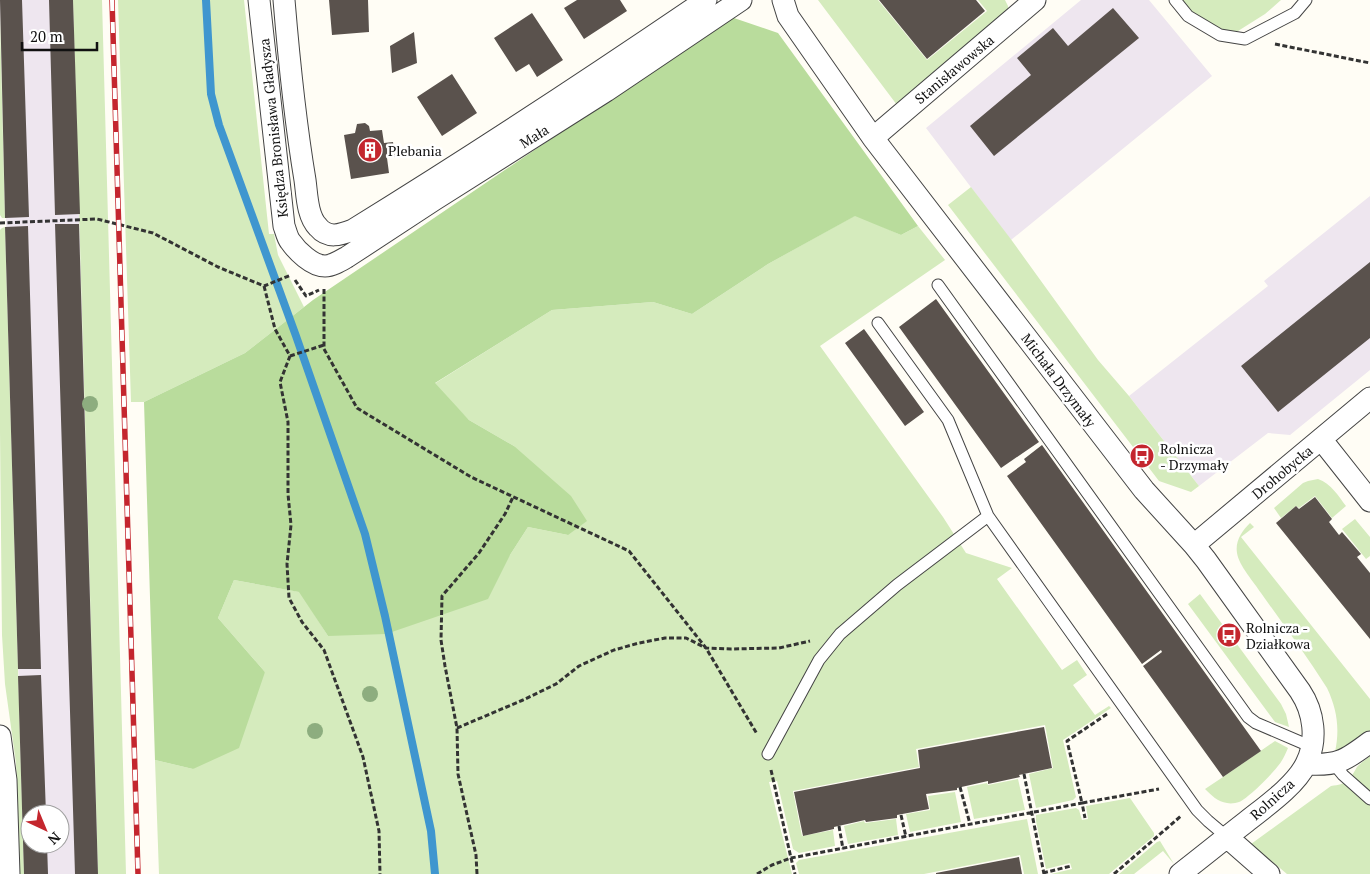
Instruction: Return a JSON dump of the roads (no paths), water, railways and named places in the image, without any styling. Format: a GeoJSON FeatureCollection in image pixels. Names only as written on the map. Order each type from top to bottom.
{"type":"FeatureCollection","features":[{"type":"Feature","properties":{"kind":"street","name":"Księdza Bronisława Gładysza"},"geometry":{"type":"LineString","coordinates":[[259,0],[284,226],[290,241],[300,253],[312,262],[324,266]]}},
{"type":"Feature","properties":{"kind":"street","name":"Księdza Bronisława Gładysza"},"geometry":{"type":"LineString","coordinates":[[284,0],[292,85],[311,214],[314,222],[324,233],[340,234]]}},
{"type":"Feature","properties":{"kind":"street","name":"Mała"},"geometry":{"type":"LineString","coordinates":[[340,234],[353,230],[428,184],[602,71],[706,0]]}},
{"type":"Feature","properties":{"kind":"street","name":"Mała"},"geometry":{"type":"LineString","coordinates":[[324,266],[334,264],[347,257],[606,91],[741,0]]}},
{"type":"Feature","properties":{"kind":"street","name":"Michała Drzymały"},"geometry":{"type":"LineString","coordinates":[[783,0],[788,16],[874,138],[1144,490],[1194,545],[1304,696],[1311,712],[1313,724],[1309,756]]}},
{"type":"Feature","properties":{"kind":"street","name":"Stanisławowska"},"geometry":{"type":"LineString","coordinates":[[874,138],[1025,3]]}},
{"type":"Feature","properties":{"kind":"street","name":"Drohobycka"},"geometry":{"type":"LineString","coordinates":[[1194,545],[1370,398]]}},
{"type":"Feature","properties":{"kind":"street"},"geometry":{"type":"LineString","coordinates":[[1321,439],[1370,500]]}},
{"type":"Feature","properties":{"kind":"street"},"geometry":{"type":"LineString","coordinates":[[0,736],[6,780],[9,874]]}},
{"type":"Feature","properties":{"kind":"street"},"geometry":{"type":"LineString","coordinates":[[1309,756],[1323,765],[1334,764],[1350,756],[1370,742]]}},
{"type":"Feature","properties":{"kind":"street","name":"Rolnicza"},"geometry":{"type":"LineString","coordinates":[[1180,874],[1282,792],[1296,778],[1309,756]]}},
{"type":"Feature","properties":{"kind":"street"},"geometry":{"type":"LineString","coordinates":[[1227,837],[1269,874]]}},
{"type":"Feature","properties":{"kind":"lane"},"geometry":{"type":"LineString","coordinates":[[1175,0],[1188,16],[1220,35],[1245,39],[1294,13],[1306,0]]}},
{"type":"Feature","properties":{"kind":"lane"},"geometry":{"type":"LineString","coordinates":[[938,285],[1248,717],[1309,756]]}},
{"type":"Feature","properties":{"kind":"lane"},"geometry":{"type":"LineString","coordinates":[[878,323],[948,420],[988,516],[1194,805],[1208,821],[1227,837]]}},
{"type":"Feature","properties":{"kind":"lane"},"geometry":{"type":"LineString","coordinates":[[768,754],[819,660],[840,634],[897,585],[988,516]]}},
{"type":"Feature","properties":{"kind":"lane"},"geometry":{"type":"LineString","coordinates":[[1334,764],[1343,775],[1370,799]]}},
{"type":"Feature","properties":{"kind":"waterway"},"geometry":{"type":"LineString","coordinates":[[206,0],[211,94],[219,125],[296,336],[365,534],[385,616],[431,831],[435,874]]}},
{"type":"Feature","properties":{"kind":"railway"},"geometry":{"type":"LineString","coordinates":[[112,0],[138,874]]}},
{"type":"Feature","properties":{"kind":"place","name":"Plebania"},"geometry":{"type":"Point","coordinates":[370,150]}},
{"type":"Feature","properties":{"kind":"place","name":"Rolnicza - Drzymały"},"geometry":{"type":"Point","coordinates":[1142,456]}},
{"type":"Feature","properties":{"kind":"place","name":"Rolnicza - Działkowa"},"geometry":{"type":"Point","coordinates":[1229,635]}}]}
